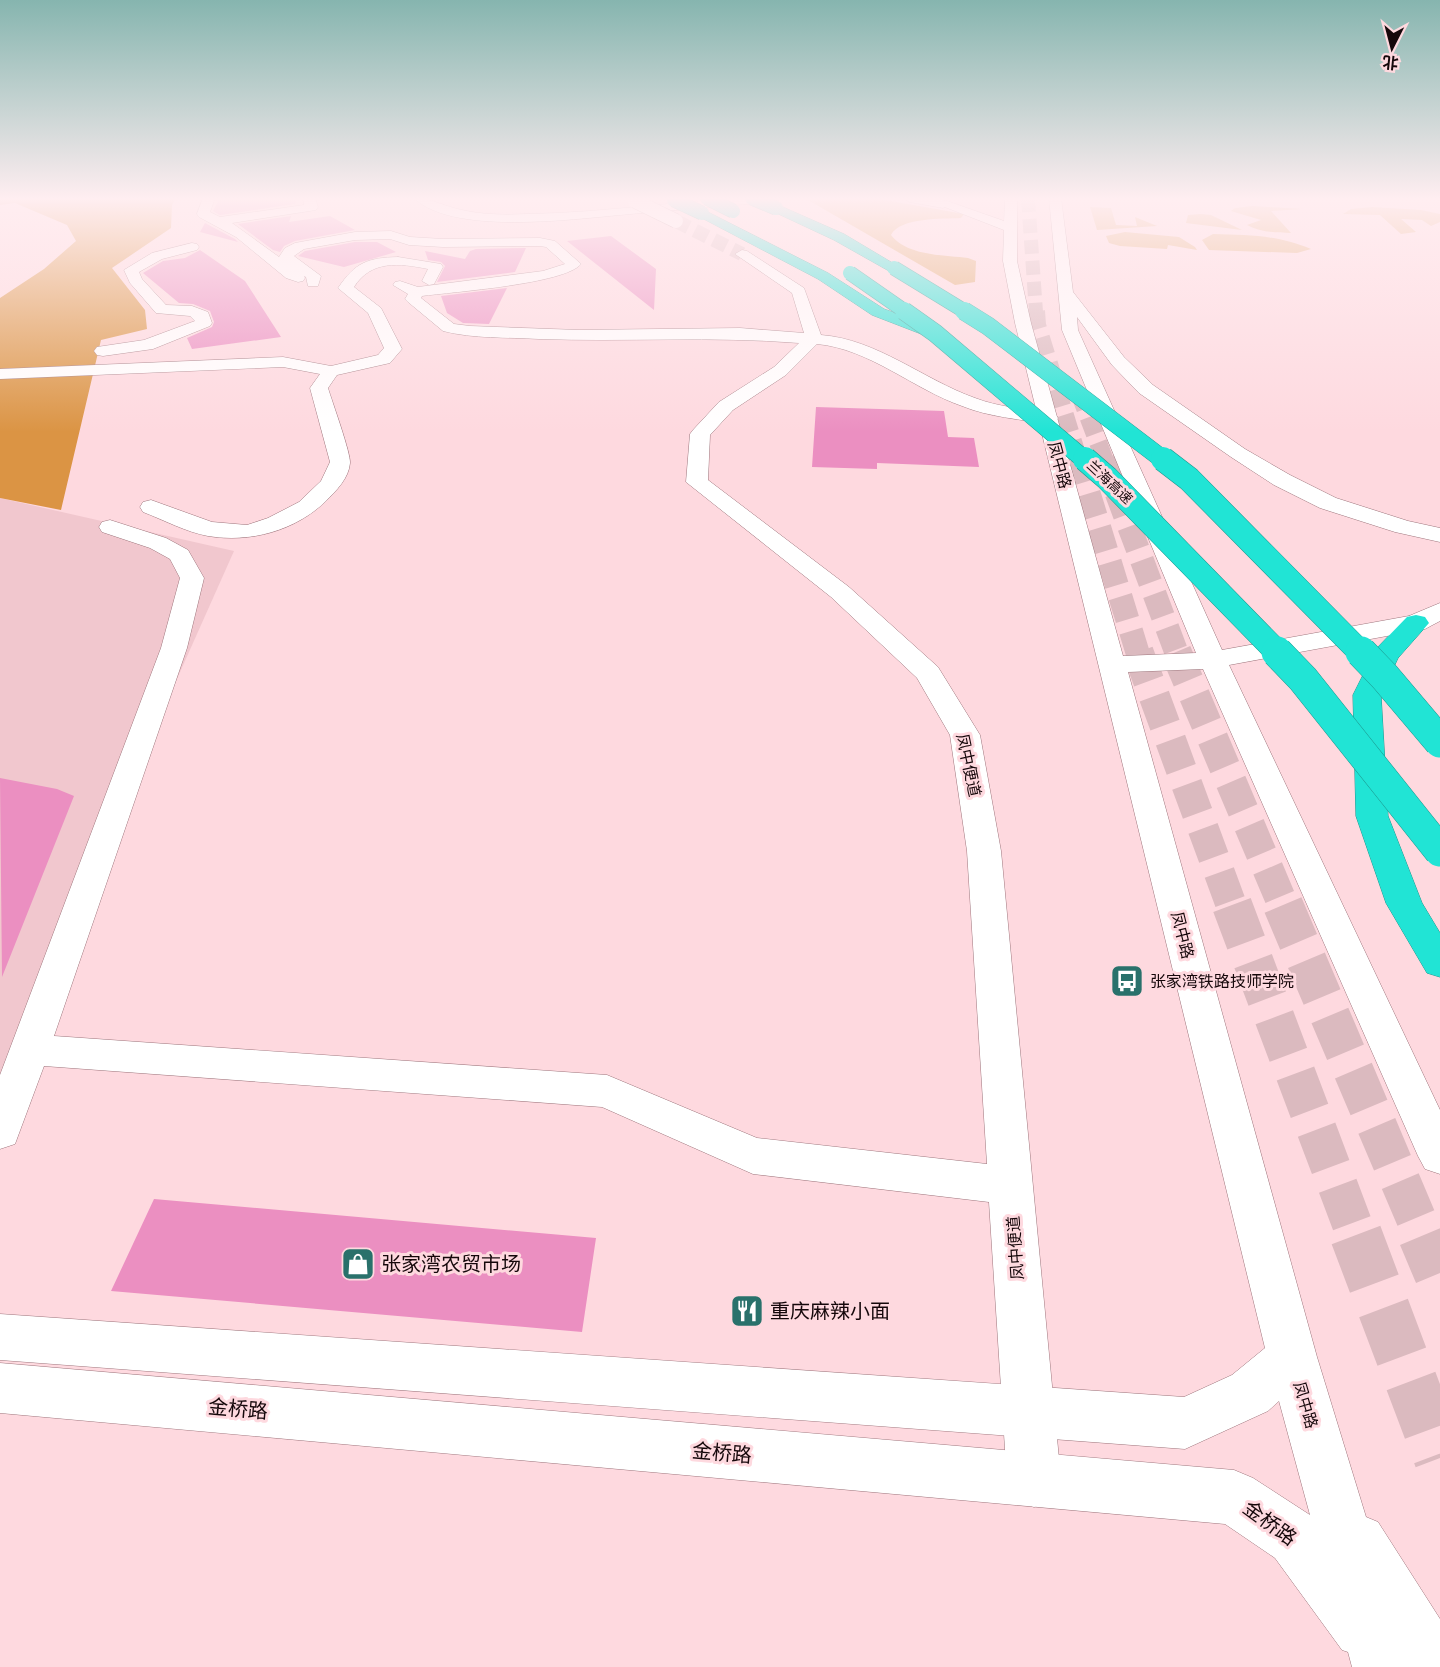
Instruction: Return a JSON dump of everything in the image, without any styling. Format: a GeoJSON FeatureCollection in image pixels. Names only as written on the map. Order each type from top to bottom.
{"type":"FeatureCollection","features":[{"type":"Feature","properties":{"kind":"highway"},"geometry":{"type":"LineString","coordinates":[[823,276],[878,312],[935,333]]}},
{"type":"Feature","properties":{"kind":"highway","name":"兰海高速"},"geometry":{"type":"LineString","coordinates":[[852,276],[935,333],[1107,478],[1303,678],[1440,850]]}},
{"type":"Feature","properties":{"kind":"highway"},"geometry":{"type":"LineString","coordinates":[[907,276],[988,326],[1189,479],[1385,677],[1440,742]]}},
{"type":"Feature","properties":{"kind":"highway"},"geometry":{"type":"LineString","coordinates":[[1428,617],[1386,655],[1367,695],[1372,816],[1404,903],[1440,964]]}},
{"type":"Feature","properties":{"kind":"street"},"geometry":{"type":"LineString","coordinates":[[92,351],[147,345],[204,323],[202,315],[192,311],[162,310],[133,276]]}},
{"type":"Feature","properties":{"kind":"street"},"geometry":{"type":"LineString","coordinates":[[290,276],[329,285],[367,287]]}},
{"type":"Feature","properties":{"kind":"street"},"geometry":{"type":"LineString","coordinates":[[0,374],[283,362],[331,371],[384,359],[393,349],[375,311],[314,276]]}},
{"type":"Feature","properties":{"kind":"street"},"geometry":{"type":"LineString","coordinates":[[329,285],[347,276]]}},
{"type":"Feature","properties":{"kind":"street"},"geometry":{"type":"LineString","coordinates":[[430,276],[413,299],[449,328],[470,332],[579,335],[740,333],[814,338],[859,349],[967,402],[994,410],[1048,418]]}},
{"type":"Feature","properties":{"kind":"street"},"geometry":{"type":"LineString","coordinates":[[422,287],[461,276]]}},
{"type":"Feature","properties":{"kind":"street"},"geometry":{"type":"LineString","coordinates":[[394,286],[422,287],[537,276]]}},
{"type":"Feature","properties":{"kind":"street"},"geometry":{"type":"LineString","coordinates":[[776,276],[799,291],[814,338]]}},
{"type":"Feature","properties":{"kind":"street","name":"凤中路"},"geometry":{"type":"LineString","coordinates":[[1013,276],[1023,323],[1292,1358],[1380,1658]]}},
{"type":"Feature","properties":{"kind":"street"},"geometry":{"type":"LineString","coordinates":[[1063,276],[1070,330],[1213,660],[1440,1156]]}},
{"type":"Feature","properties":{"kind":"street"},"geometry":{"type":"LineString","coordinates":[[1064,289],[1118,361],[1146,389],[1238,453],[1282,480],[1328,503],[1403,527],[1440,535]]}},
{"type":"Feature","properties":{"kind":"street","name":"凤中便道"},"geometry":{"type":"LineString","coordinates":[[814,338],[780,371],[726,406],[700,434],[697,482],[840,592],[928,673],[965,735],[984,851],[1034,1480]]}},
{"type":"Feature","properties":{"kind":"street"},"geometry":{"type":"LineString","coordinates":[[0,362],[17,357]]}},
{"type":"Feature","properties":{"kind":"street"},"geometry":{"type":"LineString","coordinates":[[151,507],[209,529],[248,532],[276,523],[307,507],[331,484],[340,462],[319,388],[331,371]]}},
{"type":"Feature","properties":{"kind":"street"},"geometry":{"type":"LineString","coordinates":[[0,1132],[174,648],[192,578],[180,555],[158,543],[110,527]]}},
{"type":"Feature","properties":{"kind":"street"},"geometry":{"type":"LineString","coordinates":[[1113,665],[1213,660],[1428,617]]}},
{"type":"Feature","properties":{"kind":"street"},"geometry":{"type":"LineString","coordinates":[[31,1050],[607,1091],[753,1156],[1010,1185]]}},
{"type":"Feature","properties":{"kind":"street"},"geometry":{"type":"LineString","coordinates":[[0,1337],[1185,1423],[1250,1393],[1292,1358]]}},
{"type":"Feature","properties":{"kind":"street","name":"金桥路"},"geometry":{"type":"LineString","coordinates":[[0,1388],[1234,1497],[1295,1538],[1380,1658]]}},
{"type":"Feature","properties":{"kind":"street"},"geometry":{"type":"LineString","coordinates":[[1335,1505],[1436,1667]]}},
{"type":"Feature","properties":{"kind":"shaded area"},"geometry":{"type":"Polygon","coordinates":[[[34,276],[118,276],[145,310],[147,329],[101,340],[61,510],[0,498],[0,298],[34,276]]]}},
{"type":"Feature","properties":{"kind":"shaded area"},"geometry":{"type":"Polygon","coordinates":[[[939,276],[975,276],[975,282],[955,285],[939,276]]]}},
{"type":"Feature","properties":{"kind":"shaded area"},"geometry":{"type":"Polygon","coordinates":[[[0,498],[234,551],[0,1076],[0,498]]]}},
{"type":"Feature","properties":{"kind":"building"},"geometry":{"type":"Polygon","coordinates":[[[146,276],[237,276],[245,281],[281,337],[192,349],[187,338],[212,327],[214,322],[210,311],[193,304],[179,303],[146,276]]]}},
{"type":"Feature","properties":{"kind":"building"},"geometry":{"type":"Polygon","coordinates":[[[440,276],[485,276],[437,282],[440,276]]]}},
{"type":"Feature","properties":{"kind":"building"},"geometry":{"type":"Polygon","coordinates":[[[611,276],[656,276],[654,310],[611,276]]]}},
{"type":"Feature","properties":{"kind":"building"},"geometry":{"type":"Polygon","coordinates":[[[507,288],[489,324],[463,323],[447,313],[441,296],[507,288]]]}},
{"type":"Feature","properties":{"kind":"building"},"geometry":{"type":"Polygon","coordinates":[[[816,407],[944,411],[948,437],[974,438],[979,467],[877,463],[877,469],[812,467],[816,407]]]}},
{"type":"Feature","properties":{"kind":"building"},"geometry":{"type":"Polygon","coordinates":[[[0,778],[57,789],[74,796],[2,977],[0,778]]]}},
{"type":"Feature","properties":{"kind":"building","name":"张家湾农贸市场"},"geometry":{"type":"Polygon","coordinates":[[[154,1199],[596,1238],[582,1332],[111,1291],[154,1199]]]}},
{"type":"Feature","properties":{"kind":"tunnel"},"geometry":{"type":"LineString","coordinates":[[1033,276],[1036,312]]}},
{"type":"Feature","properties":{"kind":"tunnel"},"geometry":{"type":"LineString","coordinates":[[1036,311],[1037,325],[1079,461]]}},
{"type":"Feature","properties":{"kind":"tunnel"},"geometry":{"type":"LineString","coordinates":[[1079,392],[1105,461]]}},
{"type":"Feature","properties":{"kind":"tunnel"},"geometry":{"type":"LineString","coordinates":[[1078,459],[1138,654]]}},
{"type":"Feature","properties":{"kind":"tunnel"},"geometry":{"type":"LineString","coordinates":[[1104,459],[1177,654]]}},
{"type":"Feature","properties":{"kind":"tunnel"},"geometry":{"type":"LineString","coordinates":[[1138,652],[1232,907]]}},
{"type":"Feature","properties":{"kind":"tunnel"},"geometry":{"type":"LineString","coordinates":[[1176,652],[1284,907]]}},
{"type":"Feature","properties":{"kind":"tunnel"},"geometry":{"type":"LineString","coordinates":[[1232,905],[1357,1237]]}},
{"type":"Feature","properties":{"kind":"tunnel"},"geometry":{"type":"LineString","coordinates":[[1283,905],[1424,1237]]}},
{"type":"Feature","properties":{"kind":"tunnel"},"geometry":{"type":"LineString","coordinates":[[1356,1235],[1440,1458]]}},
{"type":"Feature","properties":{"kind":"tunnel"},"geometry":{"type":"LineString","coordinates":[[1424,1235],[1440,1273]]}},
{"type":"Feature","properties":{"kind":"place","name":"张家湾铁路技师学院"},"geometry":{"type":"Point","coordinates":[1127,981]}},
{"type":"Feature","properties":{"kind":"place","name":"张家湾农贸市场"},"geometry":{"type":"Point","coordinates":[358,1264]}},
{"type":"Feature","properties":{"kind":"place","name":"重庆麻辣小面"},"geometry":{"type":"Point","coordinates":[747,1311]}}]}
